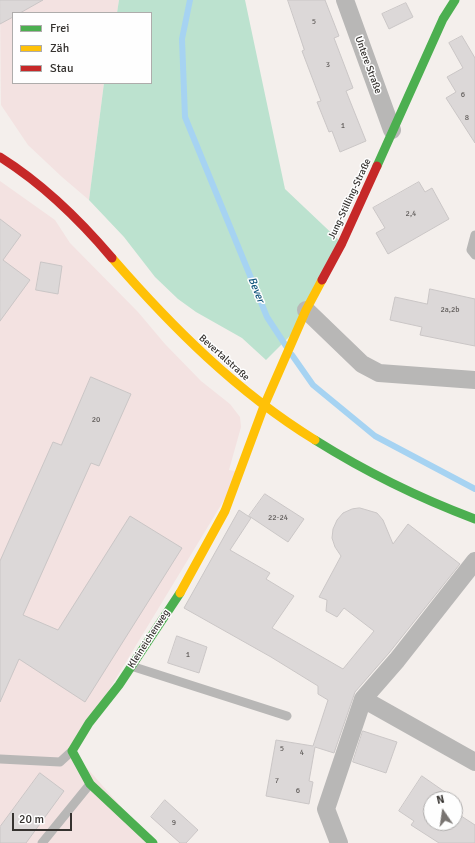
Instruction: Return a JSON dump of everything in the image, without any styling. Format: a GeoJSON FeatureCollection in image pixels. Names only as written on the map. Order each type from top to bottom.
{"type":"FeatureCollection","features":[{"type":"Feature","properties":{"kind":"street","name":"Untere Straße"},"geometry":{"type":"LineString","coordinates":[[345,0],[392,130]]}},
{"type":"Feature","properties":{"kind":"street","name":"Jung-Stilling-Straße"},"geometry":{"type":"LineString","coordinates":[[264,406],[306,310],[342,243],[443,19],[455,0]]}},
{"type":"Feature","properties":{"kind":"street","name":"Bevertalstraße"},"geometry":{"type":"LineString","coordinates":[[0,156],[26,174],[64,206],[170,322],[222,372],[264,406],[302,433],[380,479],[449,510],[475,519]]}},
{"type":"Feature","properties":{"kind":"street"},"geometry":{"type":"LineString","coordinates":[[306,310],[362,364],[379,373],[475,380]]}},
{"type":"Feature","properties":{"kind":"street","name":"Kleineichenweg"},"geometry":{"type":"LineString","coordinates":[[72,751],[89,723],[119,685],[179,594],[225,511],[264,406]]}},
{"type":"Feature","properties":{"kind":"street"},"geometry":{"type":"LineString","coordinates":[[339,843],[326,809],[363,699],[397,660],[475,561]]}},
{"type":"Feature","properties":{"kind":"street"},"geometry":{"type":"LineString","coordinates":[[363,699],[475,762]]}},
{"type":"Feature","properties":{"kind":"street"},"geometry":{"type":"LineString","coordinates":[[72,751],[90,784],[153,843]]}},
{"type":"Feature","properties":{"kind":"lane"},"geometry":{"type":"LineString","coordinates":[[475,235],[471,250],[475,254]]}},
{"type":"Feature","properties":{"kind":"lane"},"geometry":{"type":"LineString","coordinates":[[131,666],[287,716]]}},
{"type":"Feature","properties":{"kind":"lane"},"geometry":{"type":"LineString","coordinates":[[0,759],[60,762],[72,751]]}},
{"type":"Feature","properties":{"kind":"lane"},"geometry":{"type":"LineString","coordinates":[[42,843],[90,784]]}},
{"type":"Feature","properties":{"kind":"shaded area"},"geometry":{"type":"Polygon","coordinates":[[[0,0],[119,0],[117,12],[12,12],[12,84],[104,84],[89,200],[28,145],[1,105],[0,0]]]}},
{"type":"Feature","properties":{"kind":"shaded area"},"geometry":{"type":"Polygon","coordinates":[[[0,181],[55,220],[70,243],[138,312],[165,344],[201,381],[230,404],[240,417],[241,427],[229,470],[241,472],[72,751],[153,843],[0,843],[0,181]]]}},
{"type":"Feature","properties":{"kind":"green space"},"geometry":{"type":"Polygon","coordinates":[[[119,0],[245,0],[285,189],[342,243],[298,328],[266,360],[242,338],[196,312],[178,299],[155,277],[124,237],[89,200],[104,84],[152,84],[152,12],[117,12],[119,0]]]}},
{"type":"Feature","properties":{"kind":"building"},"geometry":{"type":"Polygon","coordinates":[[[0,0],[43,0],[22,12],[12,12],[12,18],[0,24],[0,0]]]}},
{"type":"Feature","properties":{"kind":"building"},"geometry":{"type":"Polygon","coordinates":[[[288,0],[325,0],[339,36],[334,38],[353,88],[346,91],[366,141],[340,152],[332,131],[329,132],[317,102],[321,101],[302,51],[304,50],[288,0]]]}},
{"type":"Feature","properties":{"kind":"building"},"geometry":{"type":"Polygon","coordinates":[[[406,3],[413,17],[389,29],[382,14],[406,3]]]}},
{"type":"Feature","properties":{"kind":"building"},"geometry":{"type":"Polygon","coordinates":[[[462,36],[475,58],[475,143],[446,98],[456,92],[447,77],[463,68],[449,43],[462,36]]]}},
{"type":"Feature","properties":{"kind":"building"},"geometry":{"type":"Polygon","coordinates":[[[419,182],[425,192],[432,188],[449,219],[388,254],[376,233],[385,228],[373,208],[419,182]]]}},
{"type":"Feature","properties":{"kind":"building"},"geometry":{"type":"Polygon","coordinates":[[[0,219],[21,235],[3,260],[30,280],[0,321],[0,219]]]}},
{"type":"Feature","properties":{"kind":"building"},"geometry":{"type":"Polygon","coordinates":[[[41,262],[62,266],[58,294],[36,290],[41,262]]]}},
{"type":"Feature","properties":{"kind":"building"},"geometry":{"type":"Polygon","coordinates":[[[430,289],[475,299],[475,346],[420,335],[422,327],[390,320],[395,297],[427,304],[430,289]]]}},
{"type":"Feature","properties":{"kind":"building"},"geometry":{"type":"Polygon","coordinates":[[[91,377],[131,394],[99,466],[91,463],[23,615],[58,630],[130,516],[182,548],[85,702],[19,659],[0,702],[0,561],[53,442],[61,445],[91,377]]]}},
{"type":"Feature","properties":{"kind":"building"},"geometry":{"type":"Polygon","coordinates":[[[265,494],[304,519],[288,542],[249,516],[265,494]]]}},
{"type":"Feature","properties":{"kind":"building"},"geometry":{"type":"Polygon","coordinates":[[[360,508],[377,513],[383,520],[393,544],[408,524],[460,564],[389,653],[355,692],[334,753],[315,747],[309,781],[313,782],[309,804],[266,796],[276,740],[313,746],[328,700],[318,694],[318,686],[271,657],[184,608],[239,510],[251,518],[230,550],[270,573],[266,579],[294,596],[272,628],[343,669],[374,631],[344,608],[337,617],[326,611],[327,600],[319,597],[341,556],[335,547],[332,538],[333,529],[337,520],[343,513],[352,509],[360,508]]]}},
{"type":"Feature","properties":{"kind":"building"},"geometry":{"type":"Polygon","coordinates":[[[177,636],[207,647],[199,673],[168,663],[177,636]]]}},
{"type":"Feature","properties":{"kind":"building"},"geometry":{"type":"Polygon","coordinates":[[[363,731],[397,742],[386,773],[353,762],[363,731]]]}},
{"type":"Feature","properties":{"kind":"building"},"geometry":{"type":"Polygon","coordinates":[[[40,773],[64,791],[26,843],[0,843],[0,827],[40,773]]]}},
{"type":"Feature","properties":{"kind":"building"},"geometry":{"type":"Polygon","coordinates":[[[422,776],[444,791],[423,791],[423,831],[463,831],[463,817],[475,825],[475,843],[439,843],[411,825],[414,821],[399,811],[422,776]]]}},
{"type":"Feature","properties":{"kind":"building"},"geometry":{"type":"Polygon","coordinates":[[[165,800],[198,830],[186,843],[180,843],[151,817],[165,800]]]}},
{"type":"Feature","properties":{"kind":"waterway","name":"Bever"},"geometry":{"type":"LineString","coordinates":[[190,0],[182,39],[185,117],[267,317],[286,346]]}},
{"type":"Feature","properties":{"kind":"waterway","name":"Bever"},"geometry":{"type":"LineString","coordinates":[[292,355],[313,385],[375,436],[475,489]]}},
{"type":"Feature","properties":{"kind":"traffic: fast"},"geometry":{"type":"LineString","coordinates":[[377,166],[443,19],[455,0]]}},
{"type":"Feature","properties":{"kind":"traffic: fast"},"geometry":{"type":"LineString","coordinates":[[315,440],[393,484],[475,519]]}},
{"type":"Feature","properties":{"kind":"traffic: fast"},"geometry":{"type":"LineString","coordinates":[[153,843],[90,784],[72,751],[89,723],[119,685],[180,593]]}},
{"type":"Feature","properties":{"kind":"traffic: slow"},"geometry":{"type":"LineString","coordinates":[[112,258],[158,309],[232,380],[286,421],[315,440]]}},
{"type":"Feature","properties":{"kind":"traffic: slow"},"geometry":{"type":"LineString","coordinates":[[180,593],[225,511],[264,406],[306,310],[322,280]]}},
{"type":"Feature","properties":{"kind":"traffic: jam"},"geometry":{"type":"LineString","coordinates":[[0,157],[16,167],[60,203],[112,258]]}},
{"type":"Feature","properties":{"kind":"traffic: jam"},"geometry":{"type":"LineString","coordinates":[[322,280],[342,243],[377,166]]}}]}
